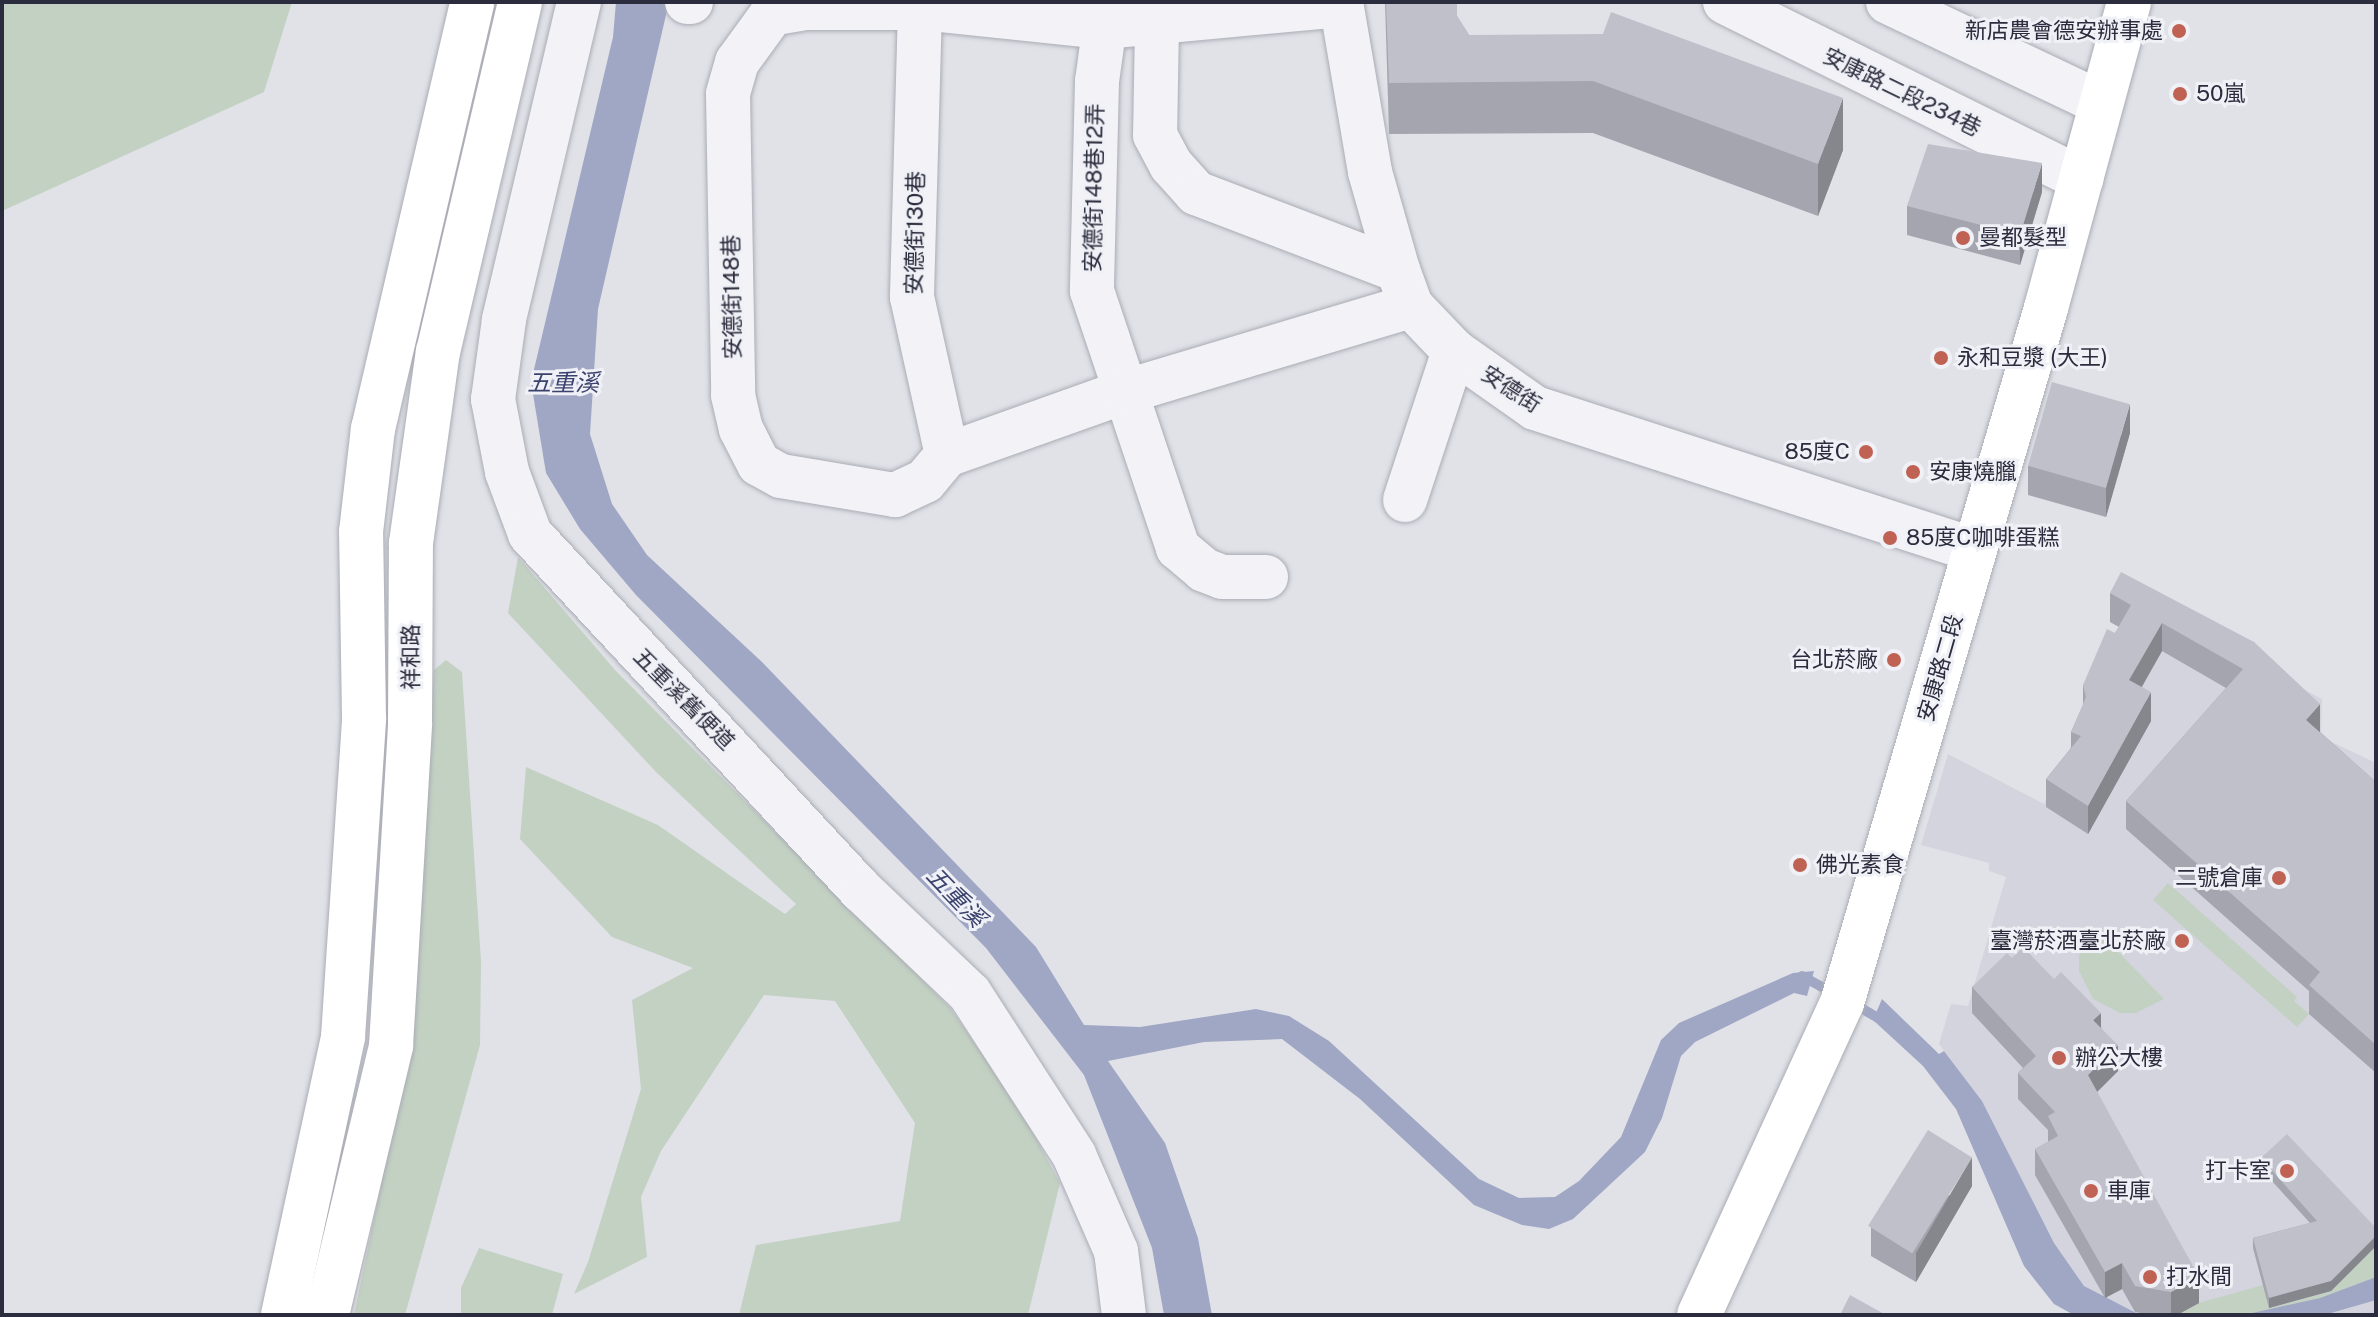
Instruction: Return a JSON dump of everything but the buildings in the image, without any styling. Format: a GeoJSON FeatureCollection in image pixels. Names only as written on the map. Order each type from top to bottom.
{"type":"FeatureCollection","features":[{"type":"Feature","properties":{"kind":"main road"},"geometry":{"type":"LineString","coordinates":[[283,1315],[343,1037],[364,718],[361,532],[373,429],[472,2]]}},
{"type":"Feature","properties":{"kind":"main road","name":"祥和路"},"geometry":{"type":"LineString","coordinates":[[327,1315],[391,1046],[410,740],[411,543],[438,352],[520,2]]}},
{"type":"Feature","properties":{"kind":"main road","name":"安康路二段"},"geometry":{"type":"LineString","coordinates":[[1699,1315],[1842,1003],[2081,179],[2099,102],[2129,2]]}},
{"type":"Feature","properties":{"kind":"street","name":"五重溪舊便道"},"geometry":{"type":"LineString","coordinates":[[579,2],[504,320],[493,399],[507,472],[530,534],[862,891],[970,994],[1074,1155],[1116,1251],[1124,1315]]}},
{"type":"Feature","properties":{"kind":"street","name":"安康路二段234巷"},"geometry":{"type":"LineString","coordinates":[[1725,2],[2081,179]]}},
{"type":"Feature","properties":{"kind":"street"},"geometry":{"type":"LineString","coordinates":[[1888,2],[1940,15],[2099,102]]}},
{"type":"Feature","properties":{"kind":"street","name":"安德街148巷"},"geometry":{"type":"LineString","coordinates":[[1341,4],[1178,17],[920,8],[805,8],[772,14],[737,62],[728,94],[733,395],[741,429],[759,464],[781,476],[895,495],[925,481],[947,455],[1404,288]]}},
{"type":"Feature","properties":{"kind":"street","name":"安德街"},"geometry":{"type":"LineString","coordinates":[[1341,4],[1370,172],[1404,288],[1454,351],[1535,408],[1974,550]]}},
{"type":"Feature","properties":{"kind":"street","name":"安德街130巷"},"geometry":{"type":"LineString","coordinates":[[920,8],[912,297],[947,455]]}},
{"type":"Feature","properties":{"kind":"street","name":"安德街148巷12弄"},"geometry":{"type":"LineString","coordinates":[[1106,15],[1091,260],[1092,291],[1178,548],[1204,570],[1222,577],[1266,577]]}},
{"type":"Feature","properties":{"kind":"street"},"geometry":{"type":"LineString","coordinates":[[1178,17],[1155,135],[1171,165],[1196,193],[1404,288]]}},
{"type":"Feature","properties":{"kind":"street"},"geometry":{"type":"LineString","coordinates":[[1405,500],[1454,351]]}},
{"type":"Feature","properties":{"kind":"shaded area","name":"臺灣菸酒臺北菸廠"},"geometry":{"type":"Polygon","coordinates":[[[2146,607],[2322,699],[2321,737],[2376,763],[2376,1315],[2140,1315],[2116,1306],[2084,1286],[2054,1243],[1982,1101],[1939,1044],[1951,1004],[1968,1006],[2006,877],[1989,871],[1989,863],[1921,845],[1948,754],[2044,804],[2085,716],[2146,607]]]}},
{"type":"Feature","properties":{"kind":"green space"},"geometry":{"type":"Polygon","coordinates":[[[2,2],[292,2],[264,92],[2,211],[2,2]]]}},
{"type":"Feature","properties":{"kind":"green space"},"geometry":{"type":"Polygon","coordinates":[[[518,557],[616,671],[950,1008],[1019,1107],[1060,1183],[1028,1315],[739,1315],[756,1245],[900,1221],[915,1123],[835,1001],[764,995],[661,1151],[641,1197],[647,1257],[574,1294],[588,1262],[641,1089],[632,1000],[693,968],[612,937],[520,839],[526,767],[658,825],[785,914],[796,904],[656,772],[508,613],[518,557]]]}},
{"type":"Feature","properties":{"kind":"green space"},"geometry":{"type":"Polygon","coordinates":[[[446,660],[462,672],[481,961],[480,1045],[405,1315],[354,1315],[394,1123],[412,983],[434,670],[446,660]]]}},
{"type":"Feature","properties":{"kind":"green space"},"geometry":{"type":"Polygon","coordinates":[[[2168,883],[2297,997],[2294,1001],[2309,1014],[2297,1027],[2153,900],[2168,883]]]}},
{"type":"Feature","properties":{"kind":"green space"},"geometry":{"type":"Polygon","coordinates":[[[2094,927],[2164,999],[2136,1013],[2120,1013],[2093,999],[2079,971],[2079,955],[2094,927]]]}},
{"type":"Feature","properties":{"kind":"green space"},"geometry":{"type":"Polygon","coordinates":[[[2376,1246],[2376,1277],[2320,1298],[2243,1315],[2177,1315],[2199,1303],[2263,1285],[2270,1308],[2324,1293],[2376,1246]]]}},
{"type":"Feature","properties":{"kind":"green space"},"geometry":{"type":"Polygon","coordinates":[[[479,1248],[563,1274],[552,1315],[461,1315],[461,1288],[479,1248]]]}},
{"type":"Feature","properties":{"kind":"water","name":"五重溪"},"geometry":{"type":"Polygon","coordinates":[[[616,2],[669,2],[598,309],[590,434],[612,504],[647,555],[762,662],[1036,947],[1084,1025],[1140,1027],[1256,1009],[1289,1016],[1329,1041],[1479,1179],[1519,1198],[1555,1197],[1579,1181],[1621,1137],[1661,1040],[1679,1023],[1793,973],[1814,971],[1807,996],[1794,993],[1695,1042],[1681,1056],[1662,1118],[1645,1152],[1573,1219],[1549,1229],[1522,1225],[1474,1205],[1360,1099],[1282,1039],[1204,1042],[1108,1061],[1165,1143],[1198,1238],[1212,1315],[1164,1315],[1152,1248],[1084,1075],[986,948],[636,595],[580,529],[546,473],[531,382],[613,37],[616,2]]]}},
{"type":"Feature","properties":{"kind":"water"},"geometry":{"type":"Polygon","coordinates":[[[1882,999],[1939,1054],[1944,1051],[1982,1101],[2054,1243],[2084,1286],[2140,1315],[2074,1315],[2054,1304],[2024,1266],[1956,1109],[1923,1066],[1873,1020],[1882,999]]]}},
{"type":"Feature","properties":{"kind":"water"},"geometry":{"type":"Polygon","coordinates":[[[2376,1277],[2376,1300],[2324,1315],[2243,1315],[2320,1298],[2376,1277]]]}},
{"type":"Feature","properties":{"kind":"waterway"},"geometry":{"type":"LineString","coordinates":[[1802,976],[1833,993]]}},
{"type":"Feature","properties":{"kind":"waterway"},"geometry":{"type":"LineString","coordinates":[[1854,1004],[1885,1022]]}},
{"type":"Feature","properties":{"kind":"place","name":"新店農會德安辦事處"},"geometry":{"type":"Point","coordinates":[2179,31]}},
{"type":"Feature","properties":{"kind":"place","name":"50嵐"},"geometry":{"type":"Point","coordinates":[2180,94]}},
{"type":"Feature","properties":{"kind":"place","name":"曼都髮型"},"geometry":{"type":"Point","coordinates":[1963,238]}},
{"type":"Feature","properties":{"kind":"place","name":"永和豆漿 (大王)"},"geometry":{"type":"Point","coordinates":[1941,358]}},
{"type":"Feature","properties":{"kind":"place","name":"85度C"},"geometry":{"type":"Point","coordinates":[1866,452]}},
{"type":"Feature","properties":{"kind":"place","name":"安康燒臘"},"geometry":{"type":"Point","coordinates":[1913,472]}},
{"type":"Feature","properties":{"kind":"place","name":"85度C咖啡蛋糕"},"geometry":{"type":"Point","coordinates":[1890,538]}},
{"type":"Feature","properties":{"kind":"place","name":"台北菸廠"},"geometry":{"type":"Point","coordinates":[1894,660]}},
{"type":"Feature","properties":{"kind":"place","name":"佛光素食"},"geometry":{"type":"Point","coordinates":[1800,865]}},
{"type":"Feature","properties":{"kind":"place","name":"二號倉庫"},"geometry":{"type":"Point","coordinates":[2279,878]}},
{"type":"Feature","properties":{"kind":"place","name":"臺灣菸酒臺北菸廠"},"geometry":{"type":"Point","coordinates":[2182,941]}},
{"type":"Feature","properties":{"kind":"place","name":"辦公大樓"},"geometry":{"type":"Point","coordinates":[2059,1058]}},
{"type":"Feature","properties":{"kind":"place","name":"打卡室"},"geometry":{"type":"Point","coordinates":[2287,1171]}},
{"type":"Feature","properties":{"kind":"place","name":"車庫"},"geometry":{"type":"Point","coordinates":[2091,1191]}},
{"type":"Feature","properties":{"kind":"place","name":"打水間"},"geometry":{"type":"Point","coordinates":[2150,1277]}}]}
